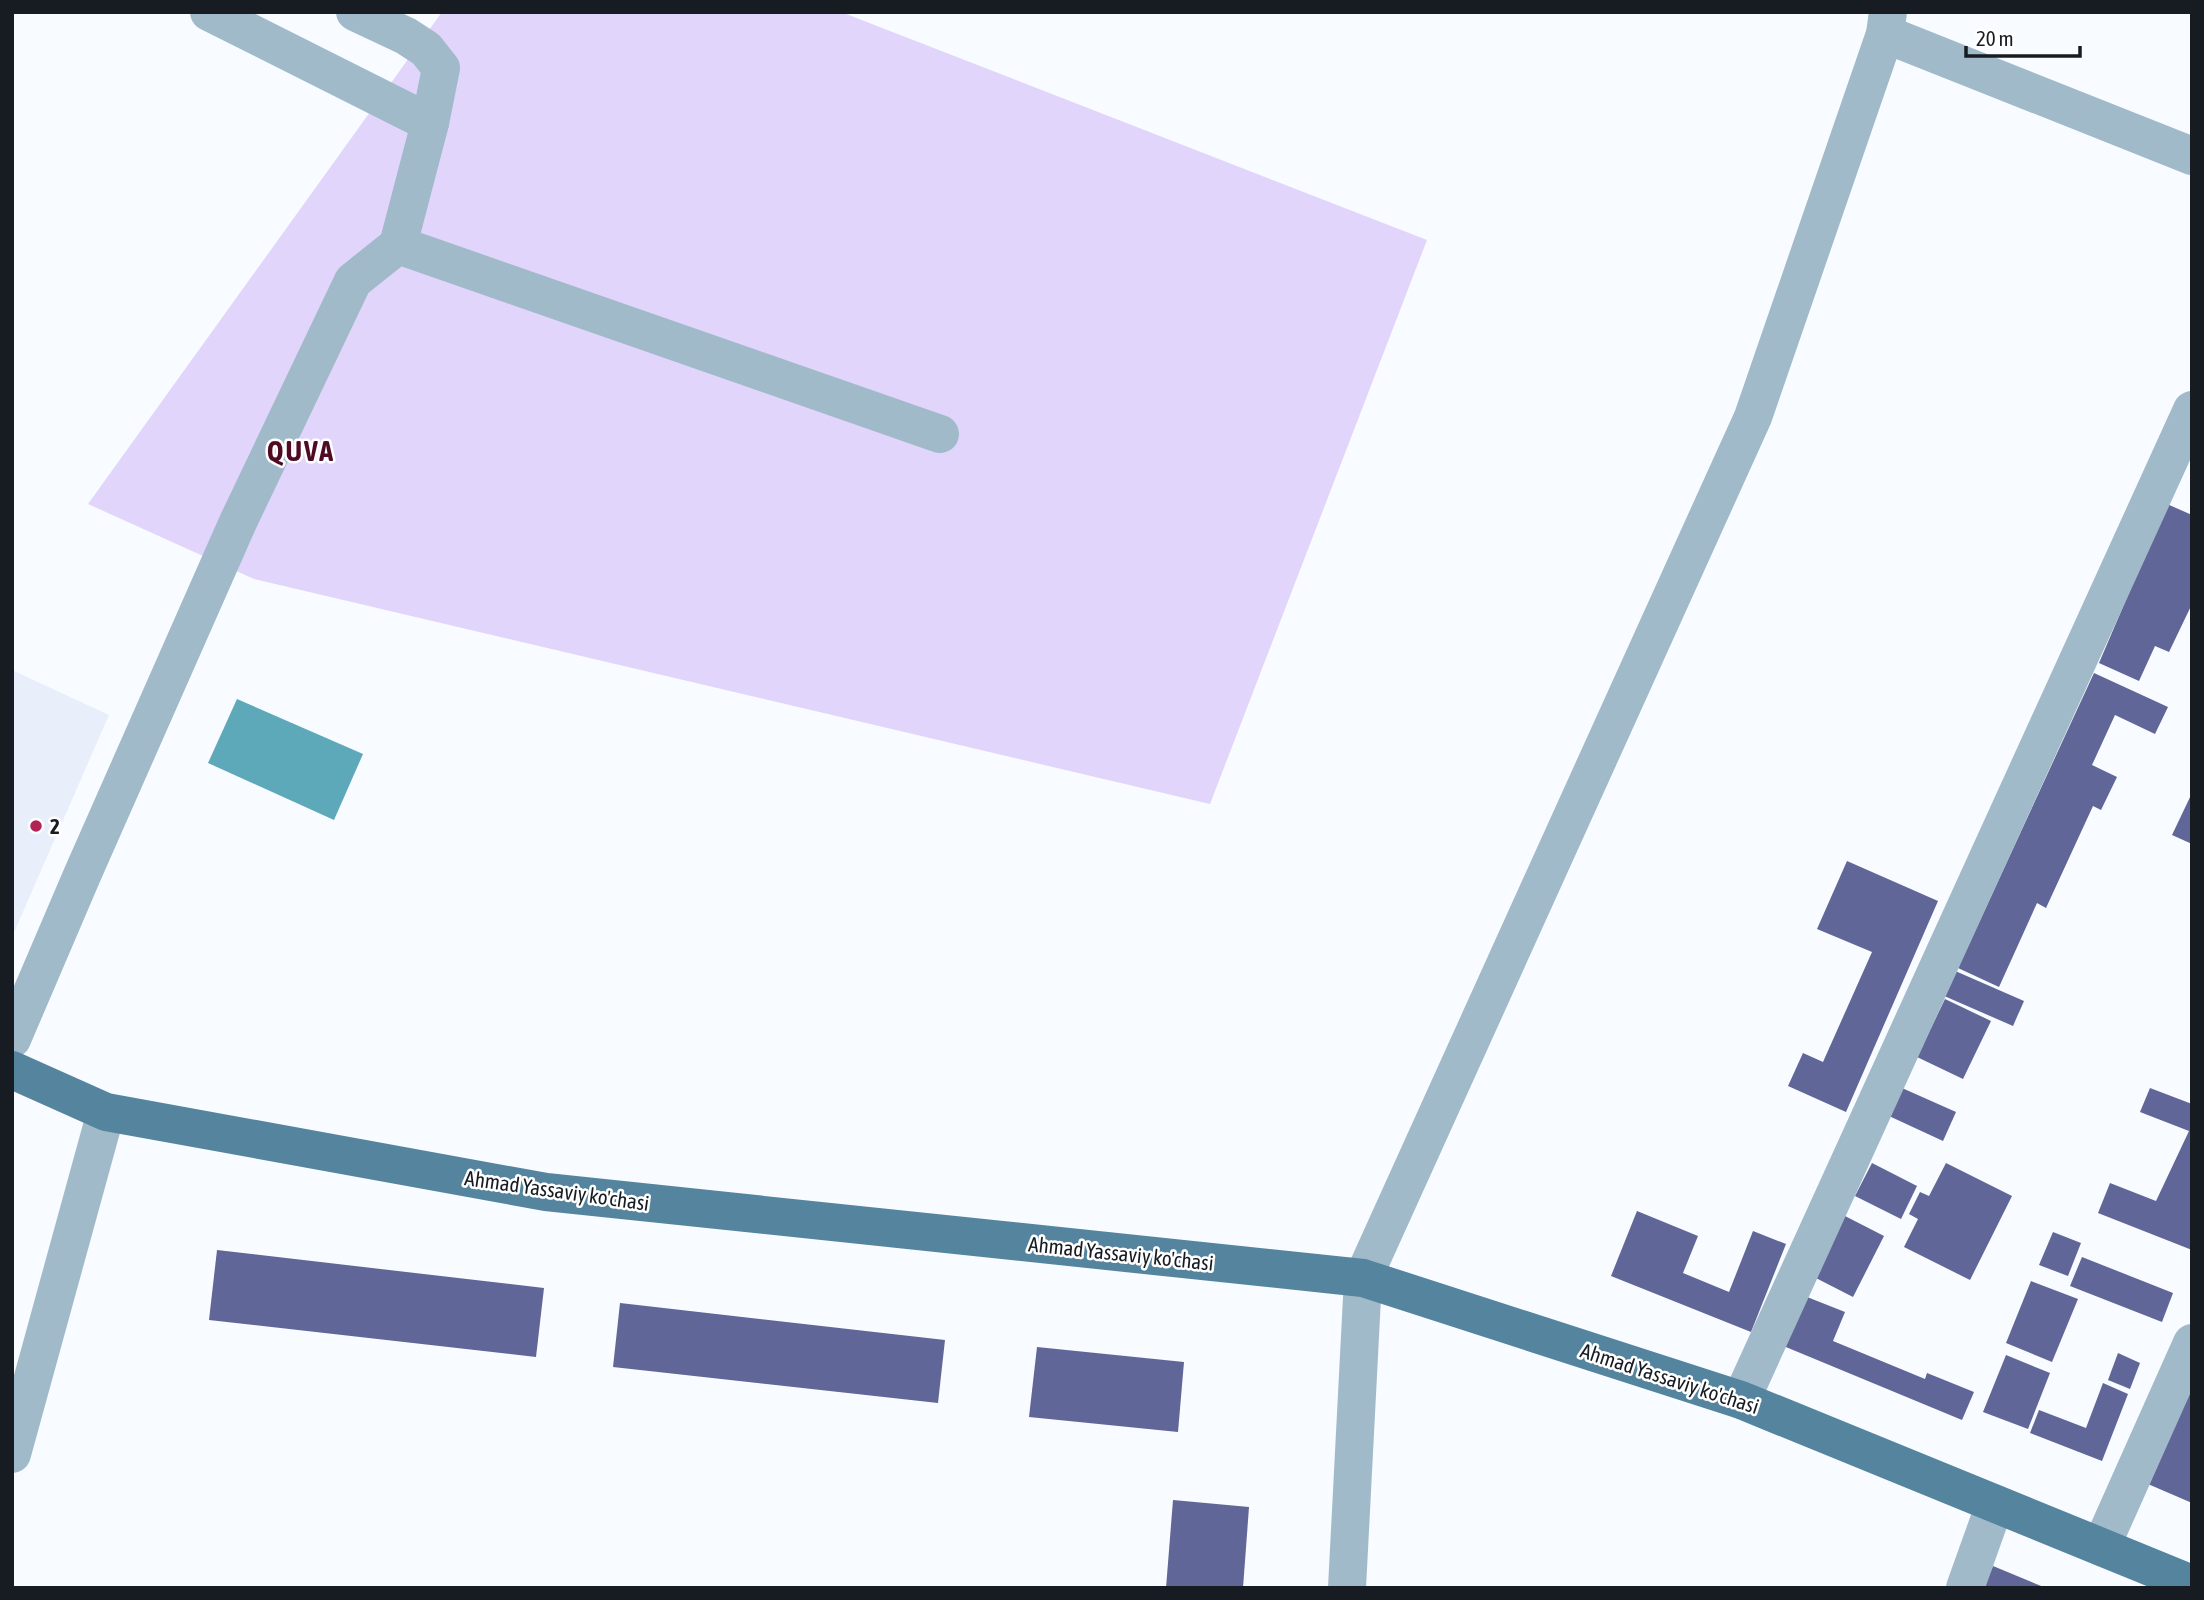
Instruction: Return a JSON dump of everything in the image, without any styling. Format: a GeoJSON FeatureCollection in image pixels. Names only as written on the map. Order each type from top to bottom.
{"type":"FeatureCollection","features":[{"type":"Feature","properties":{"kind":"main road","name":"Ahmad Yassaviy ko'chasi"},"geometry":{"type":"LineString","coordinates":[[12,1070],[106,1112],[546,1192],[1363,1278],[1741,1400],[2192,1584]]}},
{"type":"Feature","properties":{"kind":"street"},"geometry":{"type":"LineString","coordinates":[[209,12],[430,123]]}},
{"type":"Feature","properties":{"kind":"street"},"geometry":{"type":"LineString","coordinates":[[12,1039],[238,522],[353,281],[398,245],[430,123],[441,68],[426,50],[406,36],[355,12]]}},
{"type":"Feature","properties":{"kind":"street"},"geometry":{"type":"LineString","coordinates":[[1347,1588],[1363,1278],[1753,417],[1886,23],[2192,156]]}},
{"type":"Feature","properties":{"kind":"street"},"geometry":{"type":"LineString","coordinates":[[398,245],[940,434]]}},
{"type":"Feature","properties":{"kind":"street"},"geometry":{"type":"LineString","coordinates":[[1741,1400],[2192,410]]}},
{"type":"Feature","properties":{"kind":"street"},"geometry":{"type":"LineString","coordinates":[[12,1454],[106,1112]]}},
{"type":"Feature","properties":{"kind":"street"},"geometry":{"type":"LineString","coordinates":[[2101,1547],[2192,1343]]}},
{"type":"Feature","properties":{"kind":"street"},"geometry":{"type":"LineString","coordinates":[[1965,1588],[1995,1504]]}},
{"type":"Feature","properties":{"kind":"shaded area"},"geometry":{"type":"Polygon","coordinates":[[[442,12],[841,12],[1427,240],[1210,804],[254,579],[88,504],[442,12]]]}},
{"type":"Feature","properties":{"kind":"shaded area","name":"2"},"geometry":{"type":"Polygon","coordinates":[[[12,670],[109,715],[12,937],[12,670]]]}},
{"type":"Feature","properties":{"kind":"water"},"geometry":{"type":"Polygon","coordinates":[[[237,699],[363,754],[334,820],[208,763],[237,699]]]}},
{"type":"Feature","properties":{"kind":"building"},"geometry":{"type":"Polygon","coordinates":[[[2167,504],[2192,515],[2192,604],[2169,652],[2155,646],[2139,681],[2099,663],[2167,504]]]}},
{"type":"Feature","properties":{"kind":"building"},"geometry":{"type":"Polygon","coordinates":[[[2094,673],[2168,707],[2155,734],[2115,715],[2092,765],[2117,777],[2101,810],[2093,806],[2046,908],[2037,903],[1999,987],[1958,968],[2094,673]]]}},
{"type":"Feature","properties":{"kind":"building"},"geometry":{"type":"Polygon","coordinates":[[[2192,793],[2192,844],[2172,835],[2192,793]]]}},
{"type":"Feature","properties":{"kind":"building"},"geometry":{"type":"Polygon","coordinates":[[[1847,861],[1938,901],[1846,1112],[1788,1086],[1803,1053],[1823,1062],[1872,952],[1817,929],[1847,861]]]}},
{"type":"Feature","properties":{"kind":"building"},"geometry":{"type":"Polygon","coordinates":[[[1953,970],[2024,1001],[2013,1026],[1942,995],[1953,970]]]}},
{"type":"Feature","properties":{"kind":"building"},"geometry":{"type":"Polygon","coordinates":[[[1945,999],[1991,1021],[1963,1079],[1917,1057],[1945,999]]]}},
{"type":"Feature","properties":{"kind":"building"},"geometry":{"type":"Polygon","coordinates":[[[1902,1088],[1956,1112],[1943,1141],[1889,1116],[1902,1088]]]}},
{"type":"Feature","properties":{"kind":"building"},"geometry":{"type":"Polygon","coordinates":[[[2150,1088],[2192,1104],[2192,1250],[2098,1213],[2110,1183],[2156,1201],[2189,1131],[2140,1112],[2150,1088]]]}},
{"type":"Feature","properties":{"kind":"building"},"geometry":{"type":"Polygon","coordinates":[[[1872,1163],[1917,1186],[1901,1219],[1855,1196],[1872,1163]]]}},
{"type":"Feature","properties":{"kind":"building"},"geometry":{"type":"Polygon","coordinates":[[[1946,1163],[2012,1196],[1970,1280],[1904,1247],[1918,1219],[1909,1214],[1920,1192],[1929,1196],[1946,1163]]]}},
{"type":"Feature","properties":{"kind":"building"},"geometry":{"type":"Polygon","coordinates":[[[1637,1211],[1698,1236],[1683,1273],[1729,1292],[1753,1231],[1786,1244],[1751,1332],[1611,1276],[1637,1211]]]}},
{"type":"Feature","properties":{"kind":"building"},"geometry":{"type":"Polygon","coordinates":[[[1843,1215],[1884,1236],[1853,1297],[1812,1276],[1843,1215]]]}},
{"type":"Feature","properties":{"kind":"building"},"geometry":{"type":"Polygon","coordinates":[[[2053,1232],[2081,1243],[2068,1276],[2039,1265],[2053,1232]]]}},
{"type":"Feature","properties":{"kind":"building"},"geometry":{"type":"Polygon","coordinates":[[[217,1250],[544,1288],[536,1357],[209,1320],[217,1250]]]}},
{"type":"Feature","properties":{"kind":"building"},"geometry":{"type":"Polygon","coordinates":[[[2082,1257],[2173,1293],[2162,1322],[2070,1286],[2082,1257]]]}},
{"type":"Feature","properties":{"kind":"building"},"geometry":{"type":"Polygon","coordinates":[[[2031,1281],[2078,1299],[2052,1362],[2006,1343],[2031,1281]]]}},
{"type":"Feature","properties":{"kind":"building"},"geometry":{"type":"Polygon","coordinates":[[[1802,1295],[1845,1312],[1833,1341],[1925,1379],[1927,1373],[1974,1392],[1962,1420],[1781,1345],[1802,1295]]]}},
{"type":"Feature","properties":{"kind":"building"},"geometry":{"type":"Polygon","coordinates":[[[620,1303],[945,1340],[938,1403],[613,1367],[620,1303]]]}},
{"type":"Feature","properties":{"kind":"building"},"geometry":{"type":"Polygon","coordinates":[[[1037,1347],[1184,1362],[1178,1432],[1029,1417],[1037,1347]]]}},
{"type":"Feature","properties":{"kind":"building"},"geometry":{"type":"Polygon","coordinates":[[[2118,1353],[2140,1363],[2130,1389],[2108,1380],[2118,1353]]]}},
{"type":"Feature","properties":{"kind":"building"},"geometry":{"type":"Polygon","coordinates":[[[2006,1355],[2050,1373],[2028,1429],[1983,1412],[2006,1355]]]}},
{"type":"Feature","properties":{"kind":"building"},"geometry":{"type":"Polygon","coordinates":[[[2103,1383],[2128,1394],[2102,1461],[2030,1433],[2039,1410],[2086,1428],[2103,1383]]]}},
{"type":"Feature","properties":{"kind":"building"},"geometry":{"type":"Polygon","coordinates":[[[2192,1385],[2192,1503],[2148,1484],[2192,1385]]]}},
{"type":"Feature","properties":{"kind":"building"},"geometry":{"type":"Polygon","coordinates":[[[1173,1500],[1249,1507],[1243,1588],[1166,1588],[1173,1500]]]}},
{"type":"Feature","properties":{"kind":"building"},"geometry":{"type":"Polygon","coordinates":[[[1993,1566],[2046,1588],[1984,1588],[1993,1566]]]}},
{"type":"Feature","properties":{"kind":"place","name":"2"},"geometry":{"type":"Point","coordinates":[36,826]}},
{"type":"Feature","properties":{"kind":"district","name":"QUVA"},"geometry":{"type":"Point","coordinates":[301,451]}}]}
